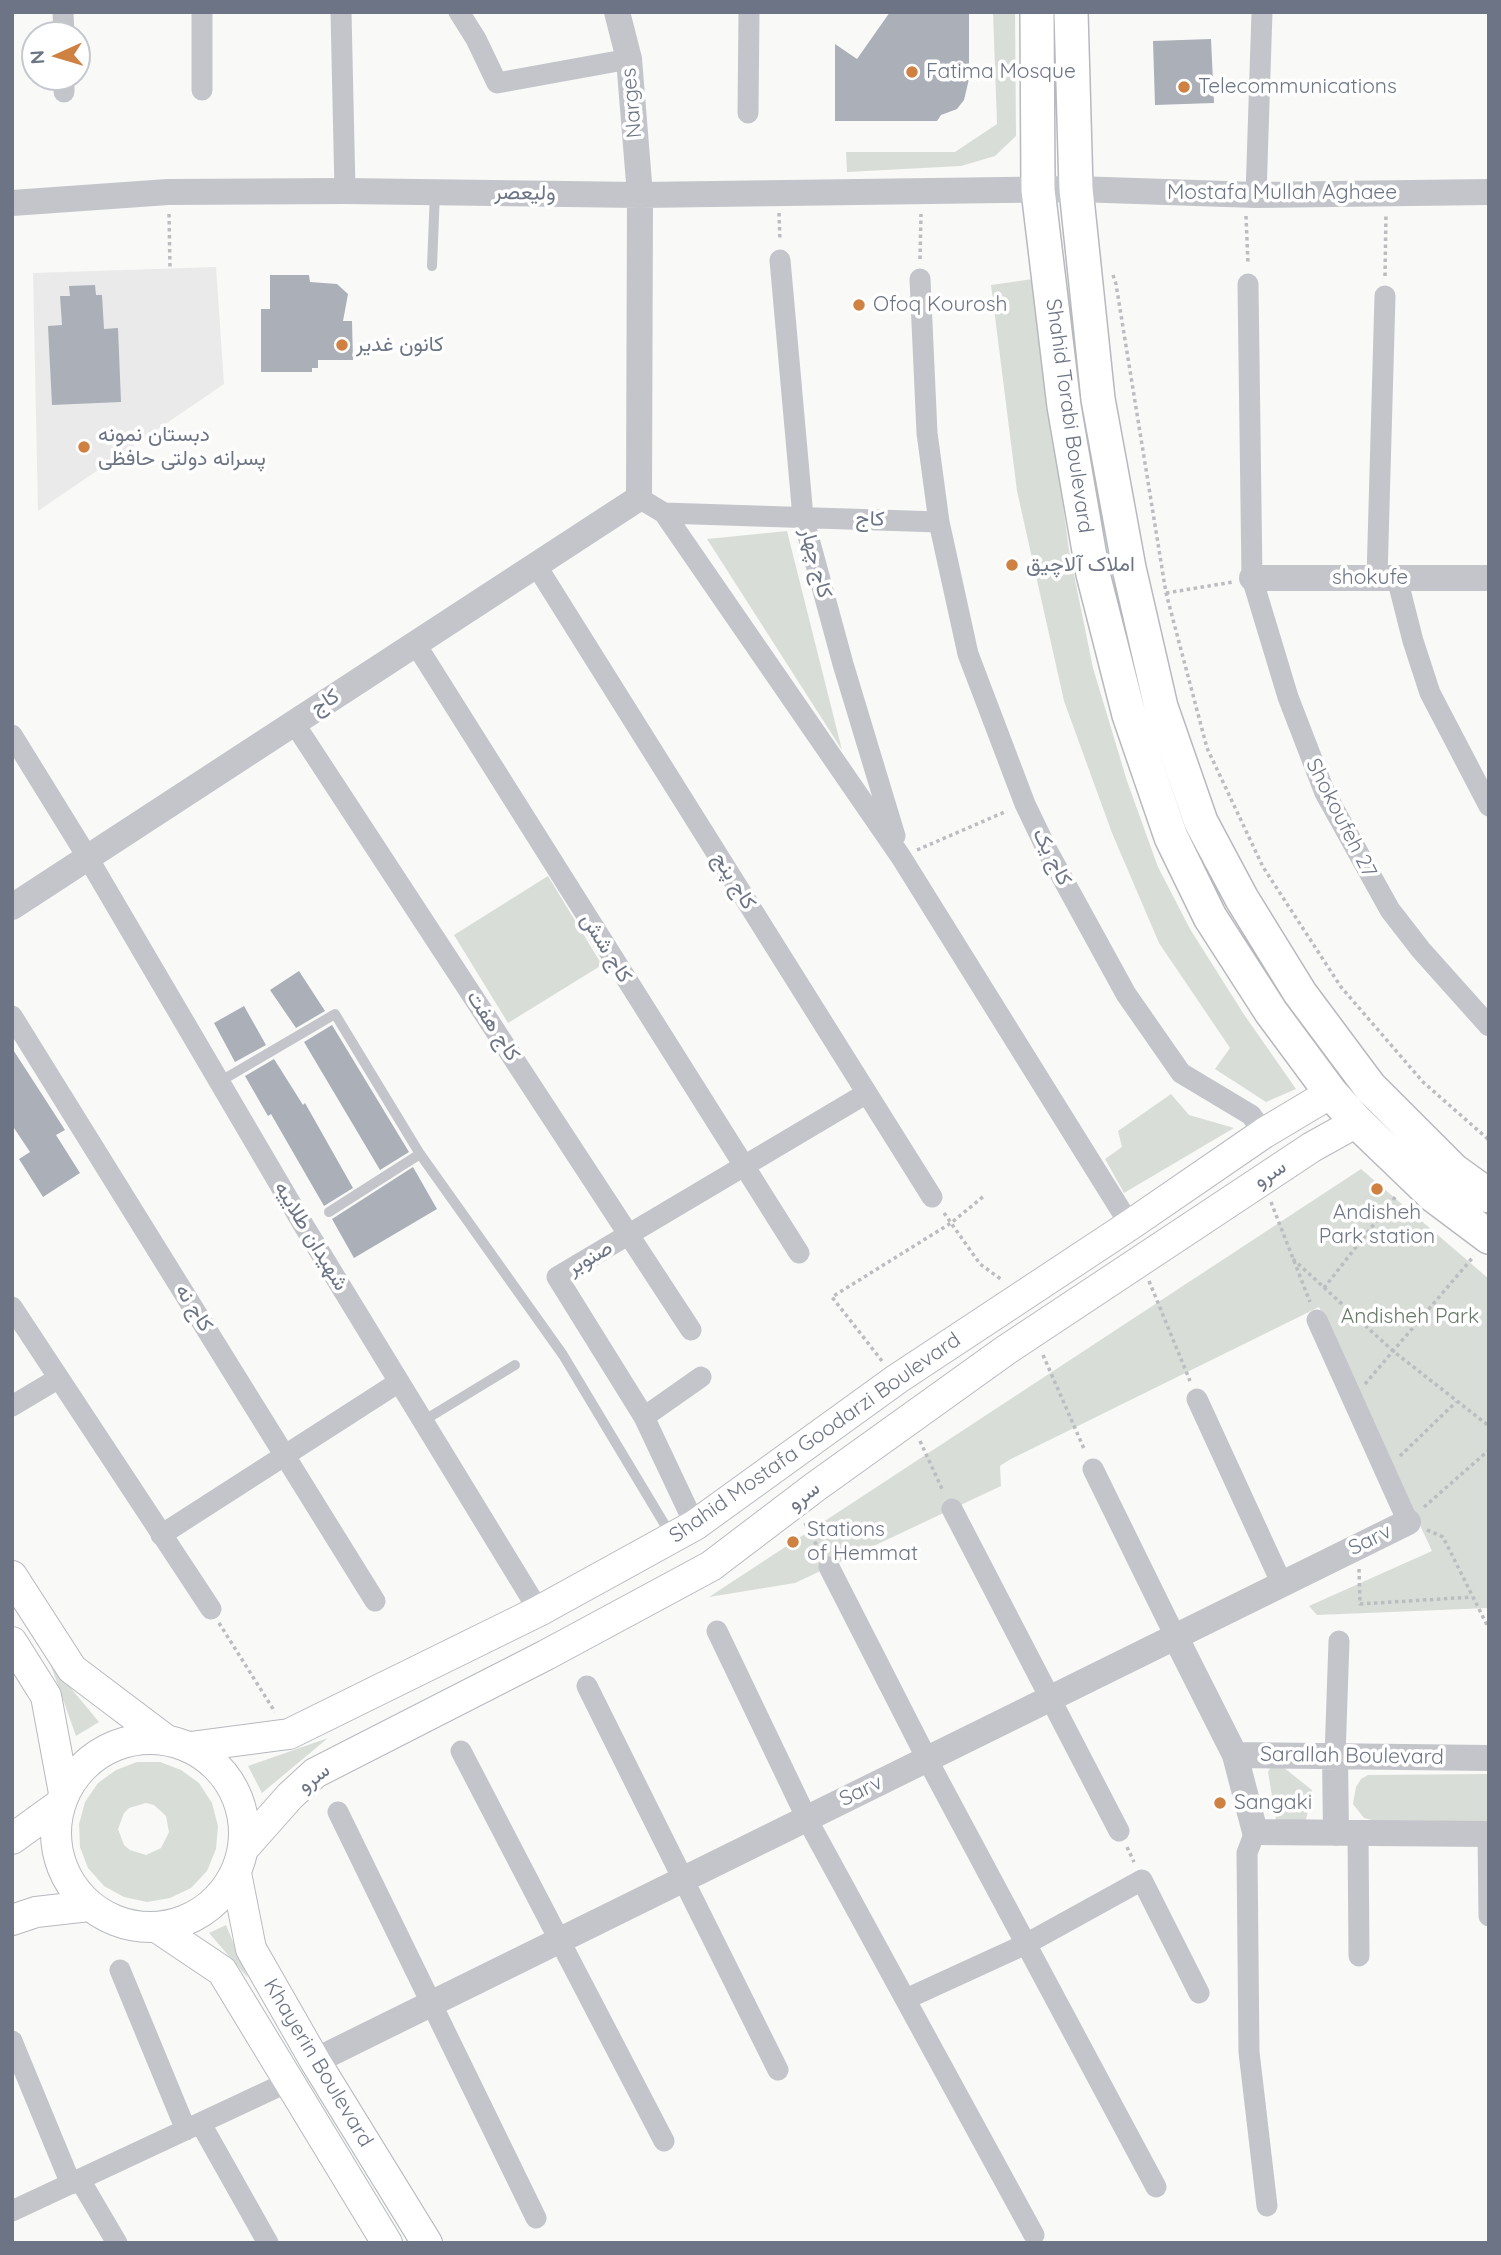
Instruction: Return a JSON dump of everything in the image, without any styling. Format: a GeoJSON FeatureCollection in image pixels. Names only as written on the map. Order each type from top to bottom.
{"type":"FeatureCollection","features":[{"type":"Feature","properties":{"kind":"main road","name":"Shahid Torabi Boulevard"},"geometry":{"type":"LineString","coordinates":[[1037,12],[1038,190],[1063,405],[1093,574],[1129,715],[1171,837],[1210,917],[1271,1012],[1331,1093],[1357,1122],[1484,1243]]}},
{"type":"Feature","properties":{"kind":"main road","name":"Shahid Torabi Boulevard"},"geometry":{"type":"LineString","coordinates":[[1071,12],[1076,189],[1098,399],[1129,568],[1161,707],[1201,822],[1242,898],[1300,993],[1370,1087],[1453,1170],[1489,1196]]}},
{"type":"Feature","properties":{"kind":"main road"},"geometry":{"type":"LineString","coordinates":[[1331,1093],[1370,1087],[1357,1122]]}},
{"type":"Feature","properties":{"kind":"main road","name":"Shahid Mostafa Goodarzi Boulevard"},"geometry":{"type":"LineString","coordinates":[[178,1744],[289,1734],[539,1611],[684,1531],[897,1379],[1264,1133],[1331,1093]]}},
{"type":"Feature","properties":{"kind":"main road","name":"سرو"},"geometry":{"type":"LineString","coordinates":[[239,1861],[290,1796],[315,1773],[546,1655],[711,1566],[909,1419],[1032,1332],[1312,1147],[1357,1122]]}},
{"type":"Feature","properties":{"kind":"main road"},"geometry":{"type":"LineString","coordinates":[[12,1576],[72,1669],[178,1744],[210,1761],[227,1779],[238,1801],[244,1825],[239,1861],[222,1894],[204,1911],[182,1922],[158,1928],[133,1927],[110,1919],[89,1906],[74,1890],[63,1870],[55,1827],[62,1799],[77,1772],[96,1755],[118,1744],[141,1739],[178,1744]]}},
{"type":"Feature","properties":{"kind":"main road"},"geometry":{"type":"LineString","coordinates":[[12,1642],[46,1696],[62,1799]]}},
{"type":"Feature","properties":{"kind":"main road"},"geometry":{"type":"LineString","coordinates":[[12,1839],[62,1799]]}},
{"type":"Feature","properties":{"kind":"main road","name":"Khayerin Boulevard"},"geometry":{"type":"LineString","coordinates":[[239,1861],[251,1949],[315,2061],[428,2243]]}},
{"type":"Feature","properties":{"kind":"main road"},"geometry":{"type":"LineString","coordinates":[[12,1920],[36,1912],[89,1906]]}},
{"type":"Feature","properties":{"kind":"main road","name":"Khayerin Boulevard"},"geometry":{"type":"LineString","coordinates":[[158,1928],[222,1971],[387,2243]]}},
{"type":"Feature","properties":{"kind":"street"},"geometry":{"type":"LineString","coordinates":[[202,12],[202,90]]}},
{"type":"Feature","properties":{"kind":"street"},"geometry":{"type":"LineString","coordinates":[[341,12],[345,191]]}},
{"type":"Feature","properties":{"kind":"street"},"geometry":{"type":"LineString","coordinates":[[459,12],[497,83],[629,59]]}},
{"type":"Feature","properties":{"kind":"street","name":"Narges"},"geometry":{"type":"LineString","coordinates":[[617,12],[629,59],[640,195]]}},
{"type":"Feature","properties":{"kind":"street"},"geometry":{"type":"LineString","coordinates":[[748,113],[749,12]]}},
{"type":"Feature","properties":{"kind":"street"},"geometry":{"type":"LineString","coordinates":[[1251,195],[1262,12]]}},
{"type":"Feature","properties":{"kind":"street","name":"ولیعصر"},"geometry":{"type":"LineString","coordinates":[[12,203],[168,192],[345,191],[640,195],[1038,190]]}},
{"type":"Feature","properties":{"kind":"street","name":"Mostafa Mullah Aghaee"},"geometry":{"type":"LineString","coordinates":[[1038,190],[1251,195],[1489,192]]}},
{"type":"Feature","properties":{"kind":"street"},"geometry":{"type":"LineString","coordinates":[[639,498],[640,195]]}},
{"type":"Feature","properties":{"kind":"street","name":"کاج چهار"},"geometry":{"type":"LineString","coordinates":[[780,260],[803,517],[843,664],[901,857]]}},
{"type":"Feature","properties":{"kind":"street","name":"کاج یک"},"geometry":{"type":"LineString","coordinates":[[920,279],[927,433],[939,522],[968,654],[1025,804],[1047,850],[1126,994],[1181,1073],[1251,1115],[1264,1133]]}},
{"type":"Feature","properties":{"kind":"street","name":"Shokoufeh 27"},"geometry":{"type":"LineString","coordinates":[[1248,284],[1252,578],[1304,742],[1325,793],[1390,910],[1421,950],[1489,1026]]}},
{"type":"Feature","properties":{"kind":"street"},"geometry":{"type":"LineString","coordinates":[[1385,296],[1387,578],[1413,641],[1430,693],[1489,806]]}},
{"type":"Feature","properties":{"kind":"street","name":"کاج"},"geometry":{"type":"LineString","coordinates":[[12,907],[639,498],[664,513],[939,522]]}},
{"type":"Feature","properties":{"kind":"street"},"geometry":{"type":"LineString","coordinates":[[664,513],[901,857],[1130,1225]]}},
{"type":"Feature","properties":{"kind":"street","name":"کاج پنج"},"geometry":{"type":"LineString","coordinates":[[536,565],[932,1196]]}},
{"type":"Feature","properties":{"kind":"street","name":"shokufe"},"geometry":{"type":"LineString","coordinates":[[1252,578],[1387,578],[1486,584]]}},
{"type":"Feature","properties":{"kind":"street","name":"کاج شش"},"geometry":{"type":"LineString","coordinates":[[415,643],[799,1253]]}},
{"type":"Feature","properties":{"kind":"street","name":"کاج هفت"},"geometry":{"type":"LineString","coordinates":[[294,723],[691,1330]]}},
{"type":"Feature","properties":{"kind":"street","name":"شهیدان طلاییه"},"geometry":{"type":"LineString","coordinates":[[12,735],[539,1611]]}},
{"type":"Feature","properties":{"kind":"street","name":"کاج نه"},"geometry":{"type":"LineString","coordinates":[[12,1016],[375,1601]]}},
{"type":"Feature","properties":{"kind":"street","name":"صنوبر"},"geometry":{"type":"LineString","coordinates":[[684,1531],[644,1418],[556,1277],[867,1093]]}},
{"type":"Feature","properties":{"kind":"street"},"geometry":{"type":"LineString","coordinates":[[12,1307],[211,1609]]}},
{"type":"Feature","properties":{"kind":"street"},"geometry":{"type":"LineString","coordinates":[[1317,1320],[1408,1521]]}},
{"type":"Feature","properties":{"kind":"street"},"geometry":{"type":"LineString","coordinates":[[644,1418],[701,1377]]}},
{"type":"Feature","properties":{"kind":"street"},"geometry":{"type":"LineString","coordinates":[[12,1406],[59,1378]]}},
{"type":"Feature","properties":{"kind":"street"},"geometry":{"type":"LineString","coordinates":[[161,1535],[399,1382]]}},
{"type":"Feature","properties":{"kind":"street"},"geometry":{"type":"LineString","coordinates":[[1197,1399],[1282,1584]]}},
{"type":"Feature","properties":{"kind":"street"},"geometry":{"type":"LineString","coordinates":[[1093,1469],[1235,1755]]}},
{"type":"Feature","properties":{"kind":"street"},"geometry":{"type":"LineString","coordinates":[[952,1509],[1048,1699],[1119,1831]]}},
{"type":"Feature","properties":{"kind":"street","name":"Sarv"},"geometry":{"type":"LineString","coordinates":[[315,2061],[1408,1521]]}},
{"type":"Feature","properties":{"kind":"street"},"geometry":{"type":"LineString","coordinates":[[829,1567],[927,1759],[1156,2187]]}},
{"type":"Feature","properties":{"kind":"street"},"geometry":{"type":"LineString","coordinates":[[717,1631],[806,1818],[1034,2235]]}},
{"type":"Feature","properties":{"kind":"street"},"geometry":{"type":"LineString","coordinates":[[1339,1641],[1335,1756],[1347,1833],[1359,1956]]}},
{"type":"Feature","properties":{"kind":"street"},"geometry":{"type":"LineString","coordinates":[[587,1686],[778,2070]]}},
{"type":"Feature","properties":{"kind":"street"},"geometry":{"type":"LineString","coordinates":[[461,1751],[664,2141]]}},
{"type":"Feature","properties":{"kind":"street","name":"Sarallah Boulevard"},"geometry":{"type":"LineString","coordinates":[[1255,1832],[1235,1755],[1489,1758]]}},
{"type":"Feature","properties":{"kind":"street"},"geometry":{"type":"LineString","coordinates":[[338,1812],[536,2218]]}},
{"type":"Feature","properties":{"kind":"street"},"geometry":{"type":"LineString","coordinates":[[1267,2206],[1249,2052],[1247,1853],[1255,1832],[1489,1834],[1489,1916]]}},
{"type":"Feature","properties":{"kind":"street"},"geometry":{"type":"LineString","coordinates":[[906,1999],[1026,1944],[1142,1880],[1199,1993]]}},
{"type":"Feature","properties":{"kind":"street"},"geometry":{"type":"LineString","coordinates":[[120,1969],[194,2127],[268,2243]]}},
{"type":"Feature","properties":{"kind":"street"},"geometry":{"type":"LineString","coordinates":[[12,2041],[75,2182],[117,2243]]}},
{"type":"Feature","properties":{"kind":"street"},"geometry":{"type":"LineString","coordinates":[[12,2211],[290,2081]]}},
{"type":"Feature","properties":{"kind":"lane"},"geometry":{"type":"LineString","coordinates":[[432,267],[435,192]]}},
{"type":"Feature","properties":{"kind":"lane"},"geometry":{"type":"LineString","coordinates":[[219,1082],[335,1014],[420,1154],[684,1531]]}},
{"type":"Feature","properties":{"kind":"lane"},"geometry":{"type":"LineString","coordinates":[[329,1212],[420,1154]]}},
{"type":"Feature","properties":{"kind":"lane"},"geometry":{"type":"LineString","coordinates":[[423,1421],[515,1365]]}},
{"type":"Feature","properties":{"kind":"path"},"geometry":{"type":"LineString","coordinates":[[920,279],[921,191]]}},
{"type":"Feature","properties":{"kind":"path"},"geometry":{"type":"LineString","coordinates":[[168,192],[170,268]]}},
{"type":"Feature","properties":{"kind":"path"},"geometry":{"type":"LineString","coordinates":[[778,193],[780,260]]}},
{"type":"Feature","properties":{"kind":"path"},"geometry":{"type":"LineString","coordinates":[[1385,296],[1386,194]]}},
{"type":"Feature","properties":{"kind":"path"},"geometry":{"type":"LineString","coordinates":[[1248,284],[1251,195]]}},
{"type":"Feature","properties":{"kind":"path"},"geometry":{"type":"LineString","coordinates":[[1111,272],[1116,284],[1166,593],[1207,748],[1263,867],[1341,987],[1423,1082],[1488,1137]]}},
{"type":"Feature","properties":{"kind":"path"},"geometry":{"type":"LineString","coordinates":[[1166,593],[1252,578]]}},
{"type":"Feature","properties":{"kind":"path"},"geometry":{"type":"LineString","coordinates":[[901,857],[1025,804]]}},
{"type":"Feature","properties":{"kind":"path"},"geometry":{"type":"LineString","coordinates":[[1324,1288],[1412,1175]]}},
{"type":"Feature","properties":{"kind":"path"},"geometry":{"type":"LineString","coordinates":[[1262,1180],[1317,1320]]}},
{"type":"Feature","properties":{"kind":"path"},"geometry":{"type":"LineString","coordinates":[[932,1196],[980,1264],[1022,1295]]}},
{"type":"Feature","properties":{"kind":"path"},"geometry":{"type":"LineString","coordinates":[[897,1379],[832,1297],[951,1223],[984,1196]]}},
{"type":"Feature","properties":{"kind":"path"},"geometry":{"type":"LineString","coordinates":[[1353,1399],[1484,1243]]}},
{"type":"Feature","properties":{"kind":"path"},"geometry":{"type":"LineString","coordinates":[[1293,1259],[1393,1351],[1489,1426]]}},
{"type":"Feature","properties":{"kind":"path"},"geometry":{"type":"LineString","coordinates":[[1140,1261],[1197,1399]]}},
{"type":"Feature","properties":{"kind":"path"},"geometry":{"type":"LineString","coordinates":[[1032,1332],[1093,1469]]}},
{"type":"Feature","properties":{"kind":"path"},"geometry":{"type":"LineString","coordinates":[[1385,1471],[1456,1402]]}},
{"type":"Feature","properties":{"kind":"path"},"geometry":{"type":"LineString","coordinates":[[909,1419],[952,1509]]}},
{"type":"Feature","properties":{"kind":"path"},"geometry":{"type":"LineString","coordinates":[[1489,1450],[1408,1521],[1443,1537],[1489,1629]]}},
{"type":"Feature","properties":{"kind":"path"},"geometry":{"type":"LineString","coordinates":[[794,1503],[829,1567]]}},
{"type":"Feature","properties":{"kind":"path"},"geometry":{"type":"LineString","coordinates":[[1359,1546],[1360,1604],[1472,1597]]}},
{"type":"Feature","properties":{"kind":"path"},"geometry":{"type":"LineString","coordinates":[[211,1609],[289,1734]]}},
{"type":"Feature","properties":{"kind":"path"},"geometry":{"type":"LineString","coordinates":[[1119,1831],[1142,1880]]}},
{"type":"Feature","properties":{"kind":"shaded area","name":"دبستان نمونه پسرانه دولتی حافظی"},"geometry":{"type":"Polygon","coordinates":[[[216,267],[224,384],[38,511],[33,273],[216,267]]]}},
{"type":"Feature","properties":{"kind":"green space"},"geometry":{"type":"Polygon","coordinates":[[[993,12],[1015,12],[1016,136],[995,156],[961,166],[847,172],[846,152],[955,152],[997,124],[993,12]]]}},
{"type":"Feature","properties":{"kind":"green space"},"geometry":{"type":"Polygon","coordinates":[[[1033,279],[1069,550],[1093,668],[1127,781],[1158,867],[1190,929],[1243,1013],[1296,1089],[1266,1102],[1215,1069],[1230,1048],[1159,943],[1112,833],[1064,701],[1017,491],[991,285],[1033,279]]]}},
{"type":"Feature","properties":{"kind":"green space"},"geometry":{"type":"Polygon","coordinates":[[[787,531],[842,750],[707,539],[787,531]]]}},
{"type":"Feature","properties":{"kind":"green space"},"geometry":{"type":"Polygon","coordinates":[[[548,876],[602,965],[508,1023],[454,935],[548,876]]]}},
{"type":"Feature","properties":{"kind":"green space"},"geometry":{"type":"Polygon","coordinates":[[[1171,1094],[1189,1115],[1234,1128],[1124,1193],[1105,1159],[1122,1147],[1118,1131],[1171,1094]]]}},
{"type":"Feature","properties":{"kind":"green space","name":"Andisheh Park"},"geometry":{"type":"Polygon","coordinates":[[[1361,1169],[1489,1279],[1489,1608],[1317,1615],[1309,1606],[1432,1551],[1319,1307],[1009,1460],[1000,1466],[1001,1486],[795,1583],[709,1597],[1361,1169]]]}},
{"type":"Feature","properties":{"kind":"green space"},"geometry":{"type":"Polygon","coordinates":[[[50,1663],[99,1722],[76,1736],[50,1663]]]}},
{"type":"Feature","properties":{"kind":"green space"},"geometry":{"type":"Polygon","coordinates":[[[328,1738],[262,1793],[248,1766],[328,1738]]]}},
{"type":"Feature","properties":{"kind":"green space"},"geometry":{"type":"Polygon","coordinates":[[[137,1762],[160,1762],[181,1770],[199,1783],[212,1803],[218,1826],[216,1849],[207,1871],[191,1888],[170,1898],[147,1902],[124,1897],[104,1886],[88,1868],[80,1847],[79,1824],[85,1802],[98,1783],[116,1770],[137,1762]],[[146,1803],[129,1808],[124,1813],[118,1829],[124,1845],[130,1850],[146,1855],[161,1848],[169,1832],[166,1816],[154,1805],[146,1803]]]}},
{"type":"Feature","properties":{"kind":"green space"},"geometry":{"type":"Polygon","coordinates":[[[1283,1767],[1312,1790],[1306,1820],[1276,1820],[1268,1772],[1270,1768],[1283,1767]]]}},
{"type":"Feature","properties":{"kind":"green space"},"geometry":{"type":"Polygon","coordinates":[[[1489,1774],[1489,1821],[1379,1822],[1364,1818],[1353,1804],[1356,1787],[1361,1779],[1368,1775],[1489,1774]]]}},
{"type":"Feature","properties":{"kind":"green space"},"geometry":{"type":"Polygon","coordinates":[[[226,1925],[248,1978],[209,1933],[226,1925]]]}},
{"type":"Feature","properties":{"kind":"building"},"geometry":{"type":"Polygon","coordinates":[[[890,12],[969,12],[969,79],[964,100],[957,109],[941,115],[937,121],[835,121],[835,44],[857,59],[890,12]]]}},
{"type":"Feature","properties":{"kind":"building","name":"Telecommunications"},"geometry":{"type":"Polygon","coordinates":[[[1211,39],[1214,103],[1155,105],[1153,41],[1211,39]]]}},
{"type":"Feature","properties":{"kind":"building"},"geometry":{"type":"Polygon","coordinates":[[[270,275],[309,275],[310,282],[337,284],[348,294],[343,321],[352,321],[353,360],[318,360],[318,368],[312,368],[312,372],[261,372],[261,309],[270,309],[270,275]]]}},
{"type":"Feature","properties":{"kind":"building"},"geometry":{"type":"Polygon","coordinates":[[[95,285],[96,295],[102,295],[104,329],[118,328],[121,402],[52,405],[48,326],[62,325],[60,296],[70,296],[69,286],[95,285]]]}},
{"type":"Feature","properties":{"kind":"building"},"geometry":{"type":"Polygon","coordinates":[[[299,971],[325,1011],[296,1028],[270,990],[299,971]]]}},
{"type":"Feature","properties":{"kind":"building"},"geometry":{"type":"Polygon","coordinates":[[[244,1006],[266,1045],[235,1062],[214,1023],[244,1006]]]}},
{"type":"Feature","properties":{"kind":"building"},"geometry":{"type":"Polygon","coordinates":[[[332,1025],[409,1152],[380,1170],[304,1042],[332,1025]]]}},
{"type":"Feature","properties":{"kind":"building"},"geometry":{"type":"Polygon","coordinates":[[[12,1048],[65,1130],[56,1135],[80,1173],[43,1197],[19,1159],[30,1152],[12,1125],[12,1048]]]}},
{"type":"Feature","properties":{"kind":"building"},"geometry":{"type":"Polygon","coordinates":[[[274,1059],[303,1105],[305,1103],[353,1188],[324,1206],[271,1114],[268,1116],[245,1076],[274,1059]]]}},
{"type":"Feature","properties":{"kind":"building"},"geometry":{"type":"Polygon","coordinates":[[[413,1167],[437,1209],[354,1258],[332,1219],[413,1167]]]}},
{"type":"Feature","properties":{"kind":"place","name":"Fatima Mosque"},"geometry":{"type":"Point","coordinates":[912,72]}},
{"type":"Feature","properties":{"kind":"place","name":"Telecommunications"},"geometry":{"type":"Point","coordinates":[1184,87]}},
{"type":"Feature","properties":{"kind":"place","name":"Ofoq Kourosh"},"geometry":{"type":"Point","coordinates":[859,305]}},
{"type":"Feature","properties":{"kind":"place","name":"کانون غدیر"},"geometry":{"type":"Point","coordinates":[342,345]}},
{"type":"Feature","properties":{"kind":"place","name":"دبستان نمونه پسرانه دولتی حافظی"},"geometry":{"type":"Point","coordinates":[84,447]}},
{"type":"Feature","properties":{"kind":"place","name":"املاک آلاچیق"},"geometry":{"type":"Point","coordinates":[1012,565]}},
{"type":"Feature","properties":{"kind":"place","name":"Andisheh Park station"},"geometry":{"type":"Point","coordinates":[1377,1189]}},
{"type":"Feature","properties":{"kind":"place","name":"Stations of Hemmat"},"geometry":{"type":"Point","coordinates":[793,1542]}},
{"type":"Feature","properties":{"kind":"place","name":"Sangaki"},"geometry":{"type":"Point","coordinates":[1220,1803]}}]}
